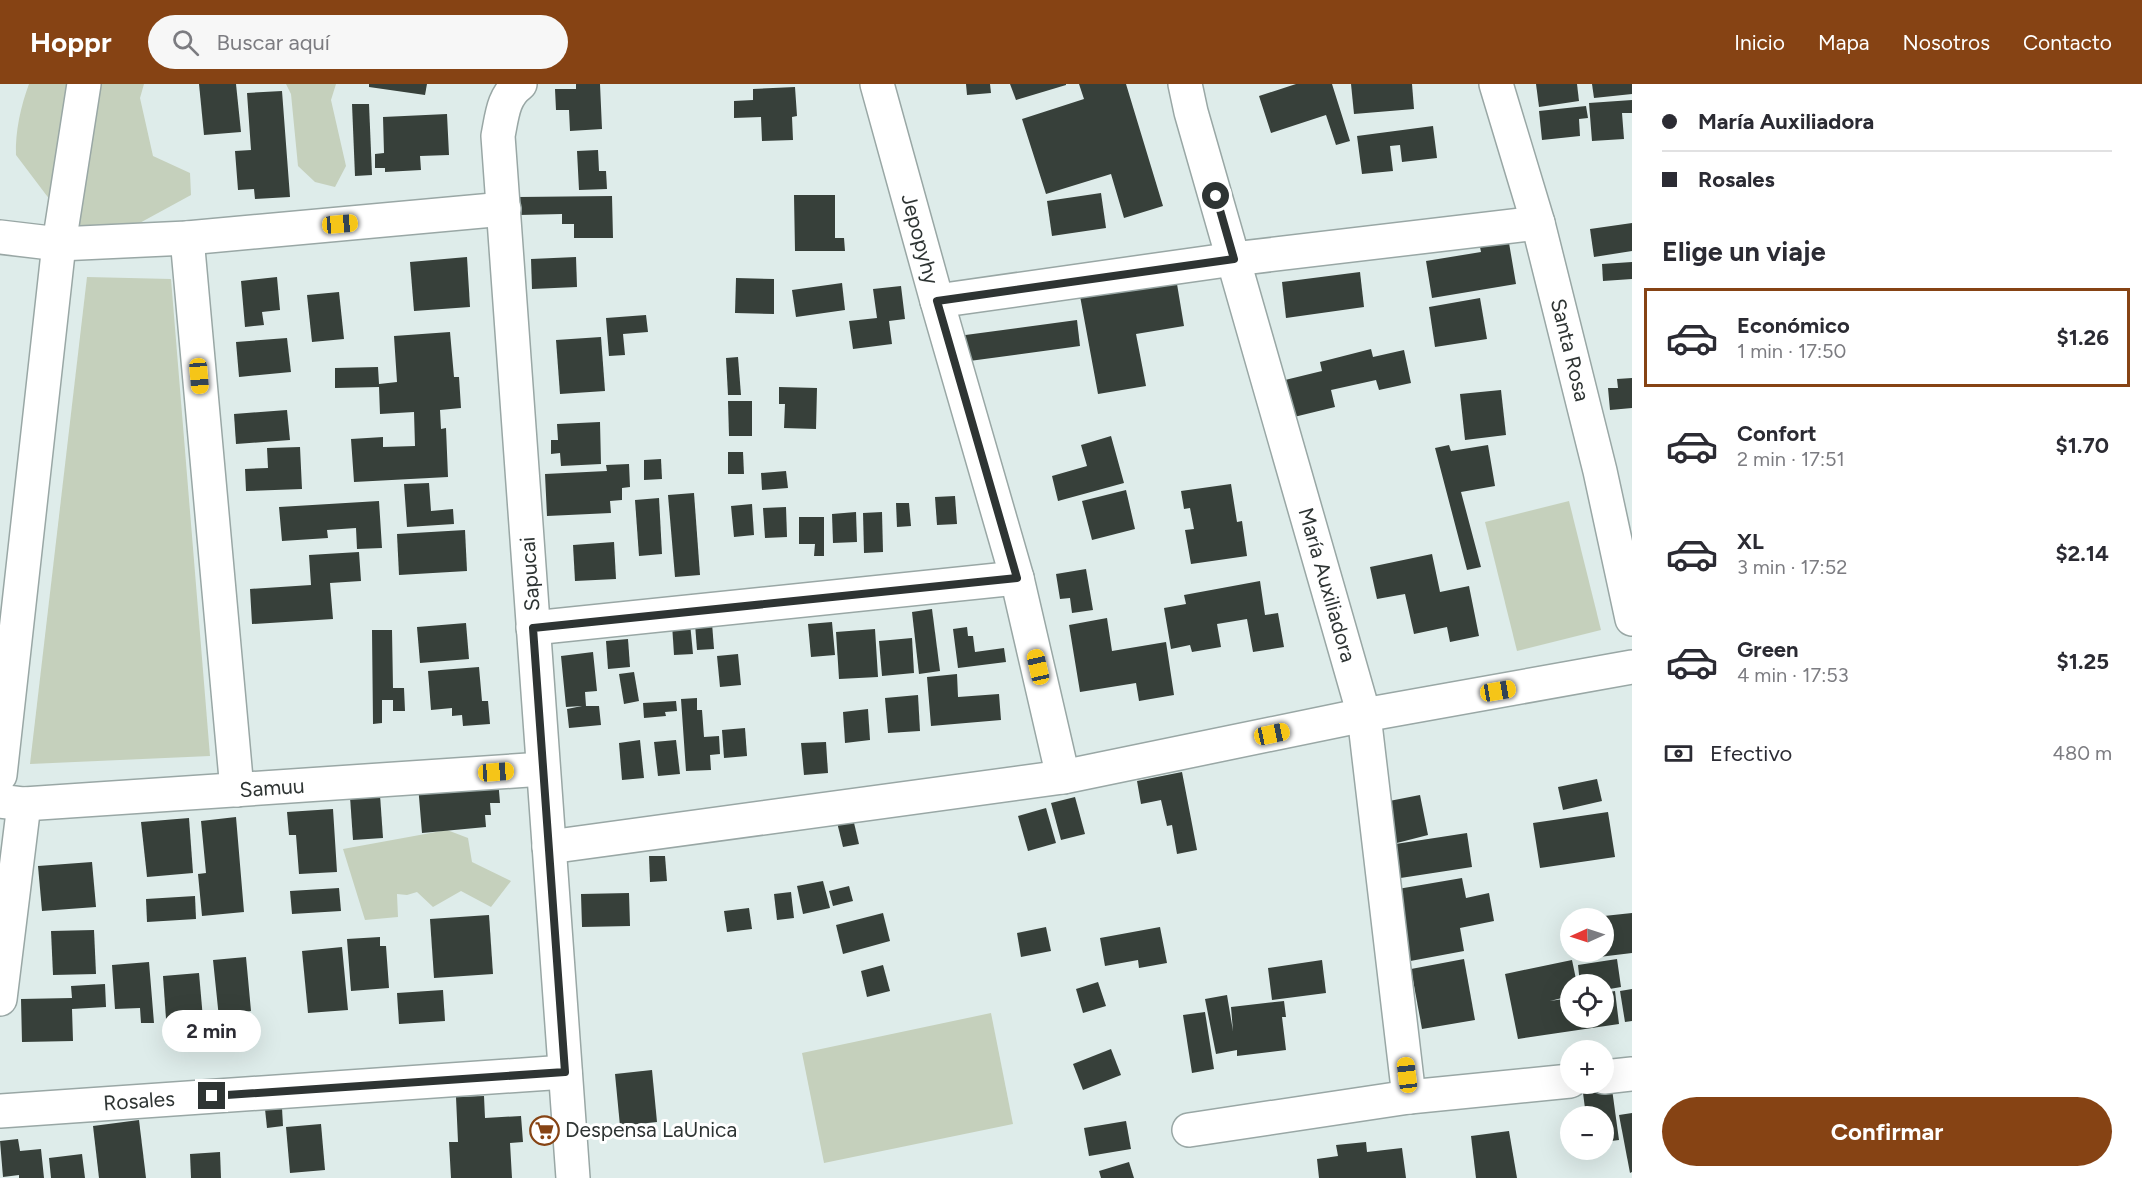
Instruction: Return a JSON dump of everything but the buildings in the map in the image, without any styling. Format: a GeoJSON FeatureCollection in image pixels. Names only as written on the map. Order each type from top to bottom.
{"type":"FeatureCollection","features":[{"type":"Feature","properties":{"kind":"street"},"geometry":{"type":"LineString","coordinates":[[0,775],[59,244],[84,84]]}},
{"type":"Feature","properties":{"kind":"street","name":"Sapucai"},"geometry":{"type":"LineString","coordinates":[[520,84],[512,90],[504,105],[498,136],[573,1178]]}},
{"type":"Feature","properties":{"kind":"street","name":"Jepopyhy"},"geometry":{"type":"LineString","coordinates":[[877,84],[1017,578],[1064,777]]}},
{"type":"Feature","properties":{"kind":"street","name":"María Auxiliadora"},"geometry":{"type":"LineString","coordinates":[[1185,84],[1191,112],[1364,715],[1409,1097]]}},
{"type":"Feature","properties":{"kind":"street","name":"Santa Rosa"},"geometry":{"type":"LineString","coordinates":[[1496,84],[1538,223],[1600,471],[1632,619]]}},
{"type":"Feature","properties":{"kind":"street"},"geometry":{"type":"LineString","coordinates":[[0,237],[59,244],[187,238],[504,209]]}},
{"type":"Feature","properties":{"kind":"street"},"geometry":{"type":"LineString","coordinates":[[937,301],[1234,259],[1538,223]]}},
{"type":"Feature","properties":{"kind":"street"},"geometry":{"type":"LineString","coordinates":[[187,238],[237,790]]}},
{"type":"Feature","properties":{"kind":"street"},"geometry":{"type":"LineString","coordinates":[[533,628],[1017,578]]}},
{"type":"Feature","properties":{"kind":"street"},"geometry":{"type":"LineString","coordinates":[[549,848],[1064,777],[1364,715],[1632,668]]}},
{"type":"Feature","properties":{"kind":"street","name":"Samuu"},"geometry":{"type":"LineString","coordinates":[[12,802],[237,790],[543,768]]}},
{"type":"Feature","properties":{"kind":"street"},"geometry":{"type":"LineString","coordinates":[[0,999],[12,802]]}},
{"type":"Feature","properties":{"kind":"street","name":"Rosales"},"geometry":{"type":"LineString","coordinates":[[0,1111],[565,1072]]}},
{"type":"Feature","properties":{"kind":"street"},"geometry":{"type":"LineString","coordinates":[[1614,1076],[1632,1074]]}},
{"type":"Feature","properties":{"kind":"street"},"geometry":{"type":"LineString","coordinates":[[1189,1130],[1409,1097],[1560,1082]]}},
{"type":"Feature","properties":{"kind":"green space"},"geometry":{"type":"Polygon","coordinates":[[[29,84],[144,84],[140,98],[153,156],[190,173],[191,195],[136,225],[75,233],[16,155],[19,119],[29,84]]]}},
{"type":"Feature","properties":{"kind":"green space"},"geometry":{"type":"Polygon","coordinates":[[[286,84],[336,84],[331,100],[346,166],[335,187],[315,182],[298,166],[291,94],[286,84]]]}},
{"type":"Feature","properties":{"kind":"green space"},"geometry":{"type":"Polygon","coordinates":[[[87,277],[171,279],[210,756],[30,764],[87,277]]]}},
{"type":"Feature","properties":{"kind":"green space"},"geometry":{"type":"Polygon","coordinates":[[[1569,501],[1601,630],[1517,651],[1485,522],[1569,501]]]}},
{"type":"Feature","properties":{"kind":"green space"},"geometry":{"type":"Polygon","coordinates":[[[447,830],[468,838],[472,862],[511,881],[491,907],[461,891],[433,907],[417,892],[407,895],[397,894],[398,917],[365,920],[343,849],[447,830]]]}},
{"type":"Feature","properties":{"kind":"green space"},"geometry":{"type":"Polygon","coordinates":[[[991,1013],[1013,1124],[824,1163],[802,1053],[991,1013]]]}},
{"type":"Feature","properties":{"kind":"place","name":"Despensa LaUnica"},"geometry":{"type":"Point","coordinates":[544,1130]}},
{"type":"Feature","properties":{"kind":"route"},"geometry":{"type":"LineString","coordinates":[[212,1096],[565,1072],[533,628],[1017,578],[937,301],[1234,259],[1216,196]]}}]}
